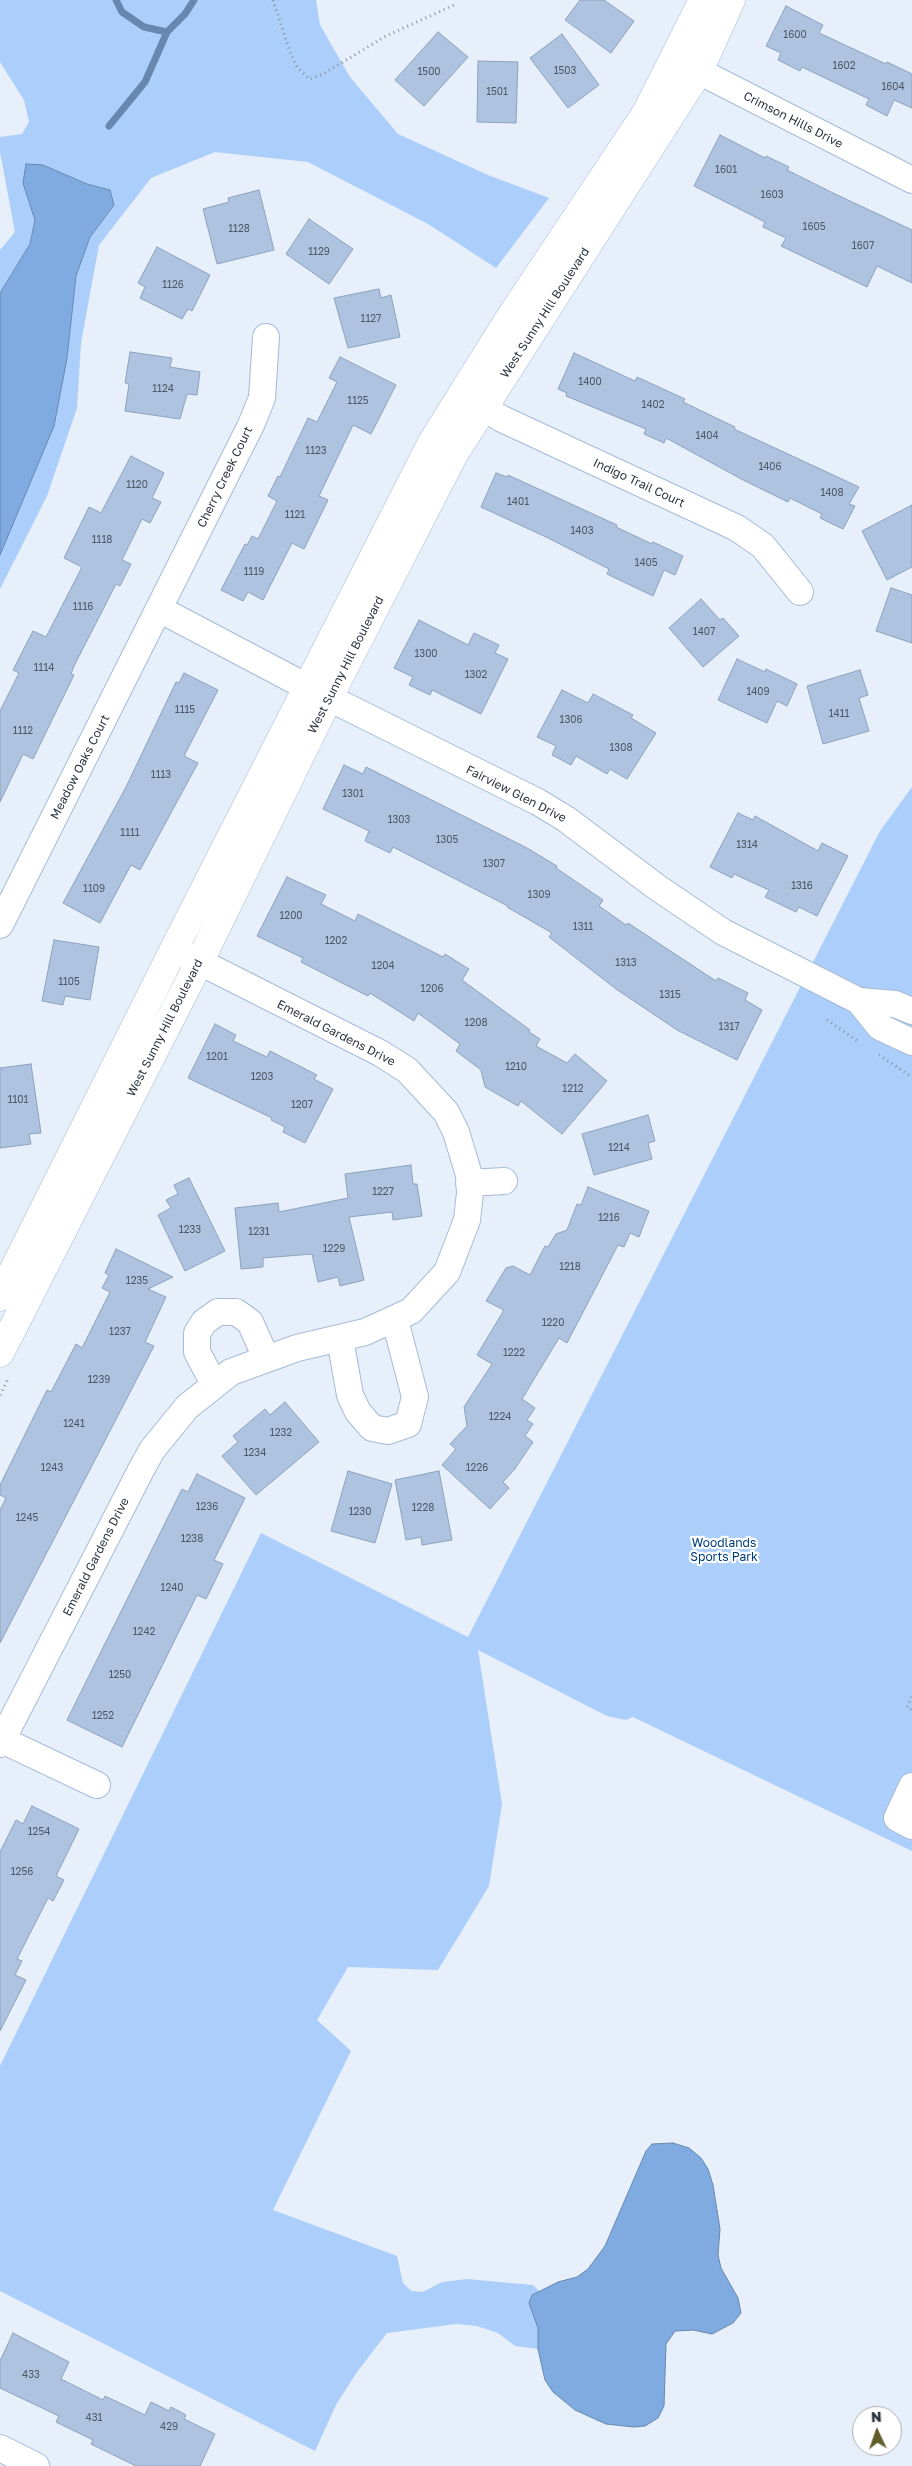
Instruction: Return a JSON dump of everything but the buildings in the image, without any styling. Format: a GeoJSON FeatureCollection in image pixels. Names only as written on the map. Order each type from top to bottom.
{"type":"FeatureCollection","features":[{"type":"Feature","properties":{"kind":"street","name":"West Sunny Hill Boulevard"},"geometry":{"type":"LineString","coordinates":[[0,1297],[174,949],[454,454],[473,400],[646,113],[703,0]]}},
{"type":"Feature","properties":{"kind":"street","name":"West Sunny Hill Boulevard"},"geometry":{"type":"LineString","coordinates":[[473,400],[699,71],[730,0]]}},
{"type":"Feature","properties":{"kind":"street","name":"Crimson Hills Drive"},"geometry":{"type":"LineString","coordinates":[[674,59],[912,180]]}},
{"type":"Feature","properties":{"kind":"street","name":"Cherry Creek Court"},"geometry":{"type":"LineString","coordinates":[[160,609],[259,407],[262,398],[266,338]]}},
{"type":"Feature","properties":{"kind":"street","name":"Indigo Trail Court"},"geometry":{"type":"LineString","coordinates":[[473,400],[500,418],[737,528],[763,546],[800,592]]}},
{"type":"Feature","properties":{"kind":"street","name":"Fairview Glen Drive"},"geometry":{"type":"LineString","coordinates":[[160,609],[318,692],[538,802],[566,819],[658,888],[723,932],[859,1002],[880,1027],[912,1042]]}},
{"type":"Feature","properties":{"kind":"street","name":"Meadow Oaks Court"},"geometry":{"type":"LineString","coordinates":[[0,925],[160,609]]}},
{"type":"Feature","properties":{"kind":"street","name":"West Sunny Hill Boulevard"},"geometry":{"type":"LineString","coordinates":[[0,1353],[198,963],[318,692]]}},
{"type":"Feature","properties":{"kind":"street","name":"Emerald Gardens Drive"},"geometry":{"type":"LineString","coordinates":[[1,1742],[152,1450],[187,1407],[231,1372],[297,1348],[365,1332],[412,1311],[447,1272],[467,1220],[469,1183],[464,1152],[446,1112],[407,1070],[380,1053],[198,963],[174,949]]}},
{"type":"Feature","properties":{"kind":"street","name":"Fairview Glen Drive"},"geometry":{"type":"LineString","coordinates":[[859,1002],[895,1004],[912,1010]]}},
{"type":"Feature","properties":{"kind":"street"},"geometry":{"type":"LineString","coordinates":[[469,1183],[504,1181]]}},
{"type":"Feature","properties":{"kind":"street"},"geometry":{"type":"LineString","coordinates":[[214,1384],[197,1352],[197,1333],[204,1322],[218,1312],[236,1312],[250,1322],[266,1358]]}},
{"type":"Feature","properties":{"kind":"street"},"geometry":{"type":"LineString","coordinates":[[340,1339],[350,1395],[358,1412],[372,1428],[388,1431],[408,1424],[415,1397],[395,1320]]}},
{"type":"Feature","properties":{"kind":"street"},"geometry":{"type":"LineString","coordinates":[[1,1742],[97,1785]]}},
{"type":"Feature","properties":{"kind":"street"},"geometry":{"type":"LineString","coordinates":[[904,1822],[912,1786]]}},
{"type":"Feature","properties":{"kind":"street"},"geometry":{"type":"LineString","coordinates":[[0,2448],[36,2466]]}},
{"type":"Feature","properties":{"kind":"path"},"geometry":{"type":"LineString","coordinates":[[273,0],[290,52],[297,67],[309,78],[323,74],[386,36],[454,5]]}},
{"type":"Feature","properties":{"kind":"path"},"geometry":{"type":"LineString","coordinates":[[912,1697],[907,1707],[912,1710]]}},
{"type":"Feature","properties":{"kind":"green space"},"geometry":{"type":"Polygon","coordinates":[[[0,0],[316,0],[320,25],[350,77],[398,134],[488,175],[549,198],[496,268],[428,224],[308,162],[215,152],[151,178],[99,245],[81,343],[77,408],[47,496],[0,589],[0,555],[67,358],[76,276],[90,237],[114,205],[110,190],[87,184],[43,165],[29,201],[35,220],[30,244],[0,293],[0,250],[15,232],[0,152],[0,137],[22,134],[29,122],[24,100],[0,62],[0,0]]]}},
{"type":"Feature","properties":{"kind":"green space","name":"Woodlands Sports Park"},"geometry":{"type":"Polygon","coordinates":[[[912,787],[912,1851],[633,1717],[626,1720],[607,1716],[478,1650],[502,1804],[489,1886],[438,1970],[348,1967],[317,2020],[351,2051],[273,2210],[397,2256],[403,2283],[411,2291],[423,2292],[442,2282],[467,2279],[533,2285],[540,2292],[532,2295],[538,2328],[538,2349],[515,2346],[498,2333],[477,2326],[456,2324],[387,2333],[357,2372],[336,2405],[315,2451],[0,2291],[0,2066],[261,1533],[468,1637],[880,831],[912,787]]]}},
{"type":"Feature","properties":{"kind":"shaded area"},"geometry":{"type":"Polygon","coordinates":[[[26,164],[43,165],[87,184],[110,190],[114,205],[90,237],[76,276],[67,358],[54,426],[0,555],[0,293],[30,244],[35,220],[23,183],[26,164]]]}},
{"type":"Feature","properties":{"kind":"shaded area"},"geometry":{"type":"Polygon","coordinates":[[[673,2143],[689,2148],[701,2158],[708,2169],[713,2185],[720,2229],[718,2255],[721,2268],[738,2298],[741,2313],[733,2323],[712,2334],[693,2330],[675,2331],[666,2344],[664,2406],[658,2418],[645,2426],[634,2427],[606,2424],[575,2410],[553,2392],[545,2380],[538,2349],[538,2328],[529,2303],[532,2295],[558,2282],[577,2277],[588,2269],[605,2246],[646,2151],[652,2144],[673,2143]]]}},
{"type":"Feature","properties":{"kind":"waterway"},"geometry":{"type":"LineString","coordinates":[[116,0],[122,12],[144,27],[167,32],[185,14],[194,0]]}},
{"type":"Feature","properties":{"kind":"waterway"},"geometry":{"type":"LineString","coordinates":[[109,126],[145,82],[167,32]]}}]}
